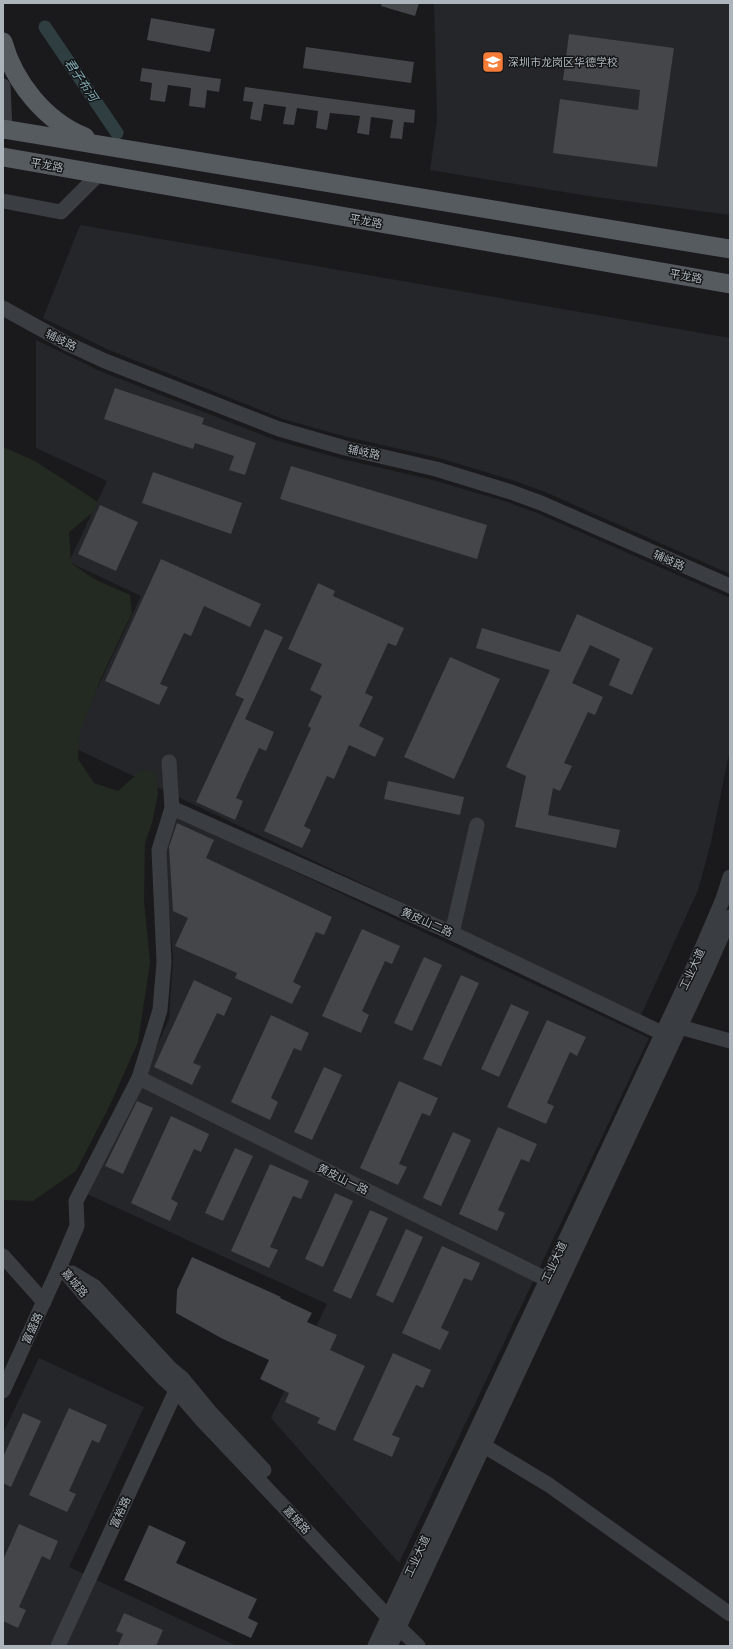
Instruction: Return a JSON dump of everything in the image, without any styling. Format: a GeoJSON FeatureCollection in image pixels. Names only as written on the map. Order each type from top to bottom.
{"type":"FeatureCollection","features":[{"type":"Feature","properties":{"kind":"main road"},"geometry":{"type":"LineString","coordinates":[[3,42],[16,75],[35,100],[49,114],[64,126],[82,136],[112,147]]}},
{"type":"Feature","properties":{"kind":"main road"},"geometry":{"type":"LineString","coordinates":[[4,130],[725,247]]}},
{"type":"Feature","properties":{"kind":"main road","name":"平龙路"},"geometry":{"type":"LineString","coordinates":[[3,158],[730,284]]}},
{"type":"Feature","properties":{"kind":"street"},"geometry":{"type":"LineString","coordinates":[[3,86],[4,130]]}},
{"type":"Feature","properties":{"kind":"street"},"geometry":{"type":"LineString","coordinates":[[3,201],[61,212],[99,174]]}},
{"type":"Feature","properties":{"kind":"street","name":"辅岐路"},"geometry":{"type":"LineString","coordinates":[[3,308],[68,344],[105,361],[279,429],[345,448],[436,469],[511,492],[541,503],[730,586]]}},
{"type":"Feature","properties":{"kind":"street"},"geometry":{"type":"LineString","coordinates":[[169,762],[172,808]]}},
{"type":"Feature","properties":{"kind":"street","name":"黄皮山二路"},"geometry":{"type":"LineString","coordinates":[[172,808],[452,933],[662,1033]]}},
{"type":"Feature","properties":{"kind":"street","name":"富盛路"},"geometry":{"type":"LineString","coordinates":[[3,1391],[77,1226],[76,1201],[139,1078],[160,1010],[164,962],[159,850],[172,808]]}},
{"type":"Feature","properties":{"kind":"street"},"geometry":{"type":"LineString","coordinates":[[452,933],[477,825]]}},
{"type":"Feature","properties":{"kind":"street","name":"工业大道"},"geometry":{"type":"LineString","coordinates":[[478,1442],[546,1279],[662,1033],[719,941],[723,899],[730,877]]}},
{"type":"Feature","properties":{"kind":"street","name":"工业大道"},"geometry":{"type":"LineString","coordinates":[[375,1646],[393,1617],[478,1442],[687,1029],[719,941],[730,917]]}},
{"type":"Feature","properties":{"kind":"street"},"geometry":{"type":"LineString","coordinates":[[687,1029],[718,1046],[730,1050]]}},
{"type":"Feature","properties":{"kind":"street"},"geometry":{"type":"LineString","coordinates":[[662,1033],[687,1029],[730,1041]]}},
{"type":"Feature","properties":{"kind":"street","name":"黄皮山一路"},"geometry":{"type":"LineString","coordinates":[[139,1078],[546,1279]]}},
{"type":"Feature","properties":{"kind":"street"},"geometry":{"type":"LineString","coordinates":[[3,1256],[44,1302]]}},
{"type":"Feature","properties":{"kind":"street","name":"嘉城路"},"geometry":{"type":"LineString","coordinates":[[60,1266],[83,1293],[164,1379],[179,1384],[202,1420],[393,1617],[418,1646]]}},
{"type":"Feature","properties":{"kind":"street","name":"富裕路"},"geometry":{"type":"LineString","coordinates":[[58,1646],[179,1384]]}},
{"type":"Feature","properties":{"kind":"street"},"geometry":{"type":"LineString","coordinates":[[478,1442],[549,1485],[730,1614]]}},
{"type":"Feature","properties":{"kind":"street","name":"工业大道"},"geometry":{"type":"LineString","coordinates":[[390,1646],[393,1617]]}},
{"type":"Feature","properties":{"kind":"shaded area"},"geometry":{"type":"Polygon","coordinates":[[[434,3],[730,3],[730,215],[582,195],[430,170],[437,120],[434,3]]]}},
{"type":"Feature","properties":{"kind":"shaded area"},"geometry":{"type":"Polygon","coordinates":[[[80,225],[730,338],[730,574],[545,492],[515,481],[439,458],[347,437],[283,419],[109,350],[43,318],[80,225]]]}},
{"type":"Feature","properties":{"kind":"shaded area"},"geometry":{"type":"Polygon","coordinates":[[[36,340],[100,371],[275,440],[342,459],[433,480],[507,502],[537,513],[730,598],[730,749],[711,842],[698,890],[641,1015],[70,746],[141,596],[69,562],[107,481],[36,448],[36,340]]]}},
{"type":"Feature","properties":{"kind":"shaded area"},"geometry":{"type":"Polygon","coordinates":[[[3,447],[35,461],[98,502],[92,513],[69,532],[71,563],[94,579],[130,595],[132,613],[102,676],[79,734],[78,759],[94,783],[118,791],[143,769],[156,773],[158,794],[152,823],[145,843],[144,901],[150,963],[138,1042],[109,1107],[76,1171],[33,1201],[3,1200],[3,447]]]}},
{"type":"Feature","properties":{"kind":"shaded area"},"geometry":{"type":"Polygon","coordinates":[[[174,815],[649,1038],[399,1563],[271,1418],[327,1304],[87,1194],[138,1088],[169,1019],[173,959],[165,855],[174,815]]]}},
{"type":"Feature","properties":{"kind":"shaded area"},"geometry":{"type":"Polygon","coordinates":[[[39,1358],[144,1407],[69,1567],[237,1646],[3,1646],[3,1433],[39,1358]]]}},
{"type":"Feature","properties":{"kind":"building"},"geometry":{"type":"Polygon","coordinates":[[[382,3],[419,3],[415,16],[381,6],[382,3]]]}},
{"type":"Feature","properties":{"kind":"building"},"geometry":{"type":"Polygon","coordinates":[[[151,18],[215,29],[210,52],[147,40],[151,18]]]}},
{"type":"Feature","properties":{"kind":"building"},"geometry":{"type":"Polygon","coordinates":[[[569,34],[674,48],[657,167],[553,153],[560,99],[638,110],[640,90],[563,80],[569,34]]]}},
{"type":"Feature","properties":{"kind":"building"},"geometry":{"type":"Polygon","coordinates":[[[306,47],[414,62],[411,83],[303,68],[306,47]]]}},
{"type":"Feature","properties":{"kind":"building"},"geometry":{"type":"Polygon","coordinates":[[[142,68],[221,79],[219,92],[207,90],[205,108],[189,106],[191,88],[168,85],[165,102],[150,100],[152,83],[140,81],[142,68]]]}},
{"type":"Feature","properties":{"kind":"building"},"geometry":{"type":"Polygon","coordinates":[[[245,87],[415,110],[414,123],[404,122],[402,139],[390,138],[393,120],[371,117],[369,135],[357,133],[360,116],[330,113],[327,130],[316,128],[318,111],[297,108],[294,125],[283,124],[286,107],[264,104],[261,121],[250,119],[253,102],[243,101],[245,87]]]}},
{"type":"Feature","properties":{"kind":"building"},"geometry":{"type":"Polygon","coordinates":[[[115,388],[204,418],[202,424],[256,443],[245,475],[229,470],[234,456],[195,443],[193,449],[104,419],[115,388]]]}},
{"type":"Feature","properties":{"kind":"building"},"geometry":{"type":"Polygon","coordinates":[[[291,466],[487,525],[477,559],[280,499],[291,466]]]}},
{"type":"Feature","properties":{"kind":"building"},"geometry":{"type":"Polygon","coordinates":[[[153,472],[242,503],[231,534],[142,503],[153,472]]]}},
{"type":"Feature","properties":{"kind":"building"},"geometry":{"type":"Polygon","coordinates":[[[100,505],[138,522],[116,571],[78,554],[100,505]]]}},
{"type":"Feature","properties":{"kind":"building"},"geometry":{"type":"Polygon","coordinates":[[[161,559],[261,604],[250,627],[204,606],[191,636],[184,633],[160,684],[168,687],[159,705],[105,681],[161,559]]]}},
{"type":"Feature","properties":{"kind":"building"},"geometry":{"type":"Polygon","coordinates":[[[318,583],[335,591],[333,596],[404,628],[396,646],[388,643],[365,693],[373,697],[359,726],[384,738],[375,757],[349,745],[334,779],[327,776],[304,826],[311,830],[302,848],[264,831],[311,728],[308,726],[322,696],[310,690],[322,664],[288,649],[318,583]]]}},
{"type":"Feature","properties":{"kind":"building"},"geometry":{"type":"Polygon","coordinates":[[[577,614],[653,648],[632,695],[609,685],[620,659],[590,645],[572,683],[603,697],[595,715],[588,712],[564,763],[572,766],[560,791],[553,788],[548,815],[620,830],[616,848],[515,827],[526,776],[506,767],[550,670],[476,648],[482,628],[560,652],[577,614]]]}},
{"type":"Feature","properties":{"kind":"building"},"geometry":{"type":"Polygon","coordinates":[[[265,629],[283,637],[245,719],[274,732],[266,751],[259,748],[236,798],[243,801],[235,820],[196,802],[244,699],[235,695],[265,629]]]}},
{"type":"Feature","properties":{"kind":"building"},"geometry":{"type":"Polygon","coordinates":[[[450,657],[500,679],[454,779],[404,757],[450,657]]]}},
{"type":"Feature","properties":{"kind":"building"},"geometry":{"type":"Polygon","coordinates":[[[388,781],[464,797],[460,815],[384,799],[388,781]]]}},
{"type":"Feature","properties":{"kind":"building"},"geometry":{"type":"Polygon","coordinates":[[[177,823],[214,840],[206,858],[332,917],[324,935],[316,932],[293,982],[301,986],[292,1004],[235,978],[237,973],[175,946],[188,918],[173,911],[169,847],[177,823]]]}},
{"type":"Feature","properties":{"kind":"building"},"geometry":{"type":"Polygon","coordinates":[[[362,929],[400,946],[392,964],[385,961],[362,1011],[369,1015],[361,1033],[322,1016],[362,929]]]}},
{"type":"Feature","properties":{"kind":"building"},"geometry":{"type":"Polygon","coordinates":[[[424,957],[442,965],[412,1031],[394,1023],[424,957]]]}},
{"type":"Feature","properties":{"kind":"building"},"geometry":{"type":"Polygon","coordinates":[[[461,975],[479,983],[441,1066],[423,1059],[461,975]]]}},
{"type":"Feature","properties":{"kind":"building"},"geometry":{"type":"Polygon","coordinates":[[[194,980],[232,998],[224,1016],[217,1013],[193,1063],[201,1066],[192,1085],[154,1067],[194,980]]]}},
{"type":"Feature","properties":{"kind":"building"},"geometry":{"type":"Polygon","coordinates":[[[511,1004],[529,1012],[499,1077],[481,1069],[511,1004]]]}},
{"type":"Feature","properties":{"kind":"building"},"geometry":{"type":"Polygon","coordinates":[[[271,1015],[309,1033],[301,1051],[294,1048],[271,1098],[278,1102],[270,1120],[231,1102],[271,1015]]]}},
{"type":"Feature","properties":{"kind":"building"},"geometry":{"type":"Polygon","coordinates":[[[547,1020],[586,1037],[577,1056],[570,1052],[547,1103],[554,1106],[546,1124],[507,1107],[547,1020]]]}},
{"type":"Feature","properties":{"kind":"building"},"geometry":{"type":"Polygon","coordinates":[[[324,1067],[342,1075],[312,1140],[294,1132],[324,1067]]]}},
{"type":"Feature","properties":{"kind":"building"},"geometry":{"type":"Polygon","coordinates":[[[399,1081],[438,1098],[430,1116],[422,1113],[399,1164],[407,1167],[398,1185],[360,1168],[399,1081]]]}},
{"type":"Feature","properties":{"kind":"building"},"geometry":{"type":"Polygon","coordinates":[[[137,1101],[153,1108],[123,1174],[105,1166],[137,1101]]]}},
{"type":"Feature","properties":{"kind":"building"},"geometry":{"type":"Polygon","coordinates":[[[171,1116],[209,1134],[201,1152],[194,1149],[171,1199],[178,1203],[170,1221],[131,1203],[171,1116]]]}},
{"type":"Feature","properties":{"kind":"building"},"geometry":{"type":"Polygon","coordinates":[[[498,1127],[537,1144],[529,1162],[521,1159],[498,1210],[505,1213],[497,1231],[459,1214],[498,1127]]]}},
{"type":"Feature","properties":{"kind":"building"},"geometry":{"type":"Polygon","coordinates":[[[453,1132],[471,1140],[441,1206],[423,1198],[453,1132]]]}},
{"type":"Feature","properties":{"kind":"building"},"geometry":{"type":"Polygon","coordinates":[[[235,1148],[253,1156],[223,1221],[205,1213],[235,1148]]]}},
{"type":"Feature","properties":{"kind":"building"},"geometry":{"type":"Polygon","coordinates":[[[270,1164],[309,1181],[301,1199],[293,1196],[270,1247],[278,1250],[269,1268],[231,1251],[270,1164]]]}},
{"type":"Feature","properties":{"kind":"building"},"geometry":{"type":"Polygon","coordinates":[[[335,1193],[353,1201],[323,1267],[305,1259],[335,1193]]]}},
{"type":"Feature","properties":{"kind":"building"},"geometry":{"type":"Polygon","coordinates":[[[370,1210],[388,1218],[351,1299],[333,1291],[370,1210]]]}},
{"type":"Feature","properties":{"kind":"building"},"geometry":{"type":"Polygon","coordinates":[[[406,1229],[423,1237],[393,1303],[376,1295],[406,1229]]]}},
{"type":"Feature","properties":{"kind":"building"},"geometry":{"type":"Polygon","coordinates":[[[442,1246],[480,1263],[472,1281],[464,1278],[441,1328],[449,1332],[440,1350],[402,1333],[442,1246]]]}},
{"type":"Feature","properties":{"kind":"building"},"geometry":{"type":"Polygon","coordinates":[[[192,1257],[281,1297],[280,1298],[312,1313],[307,1322],[337,1335],[330,1350],[365,1366],[335,1431],[317,1423],[320,1418],[285,1402],[289,1393],[260,1379],[269,1360],[223,1339],[176,1313],[177,1290],[192,1257]]]}},
{"type":"Feature","properties":{"kind":"building"},"geometry":{"type":"Polygon","coordinates":[[[393,1353],[431,1370],[423,1388],[416,1385],[392,1435],[400,1438],[392,1457],[353,1440],[393,1353]]]}},
{"type":"Feature","properties":{"kind":"building"},"geometry":{"type":"Polygon","coordinates":[[[69,1408],[107,1425],[99,1443],[92,1440],[69,1491],[76,1494],[67,1512],[29,1495],[69,1408]]]}},
{"type":"Feature","properties":{"kind":"building"},"geometry":{"type":"Polygon","coordinates":[[[23,1413],[41,1421],[11,1487],[3,1483],[3,1457],[23,1413]]]}},
{"type":"Feature","properties":{"kind":"building"},"geometry":{"type":"Polygon","coordinates":[[[19,1524],[58,1541],[50,1560],[42,1556],[19,1607],[26,1610],[18,1628],[3,1621],[3,1560],[19,1524]]]}},
{"type":"Feature","properties":{"kind":"building"},"geometry":{"type":"Polygon","coordinates":[[[149,1525],[186,1542],[176,1563],[257,1599],[248,1618],[258,1623],[251,1638],[124,1580],[149,1525]]]}},
{"type":"Feature","properties":{"kind":"building"},"geometry":{"type":"Polygon","coordinates":[[[124,1613],[163,1630],[156,1646],[118,1646],[123,1634],[116,1631],[124,1613]]]}},
{"type":"Feature","properties":{"kind":"waterway","name":"君子布河"},"geometry":{"type":"LineString","coordinates":[[45,27],[117,133]]}},
{"type":"Feature","properties":{"kind":"place","name":"深圳市龙岗区华德学校"},"geometry":{"type":"Point","coordinates":[493,62]}}]}
